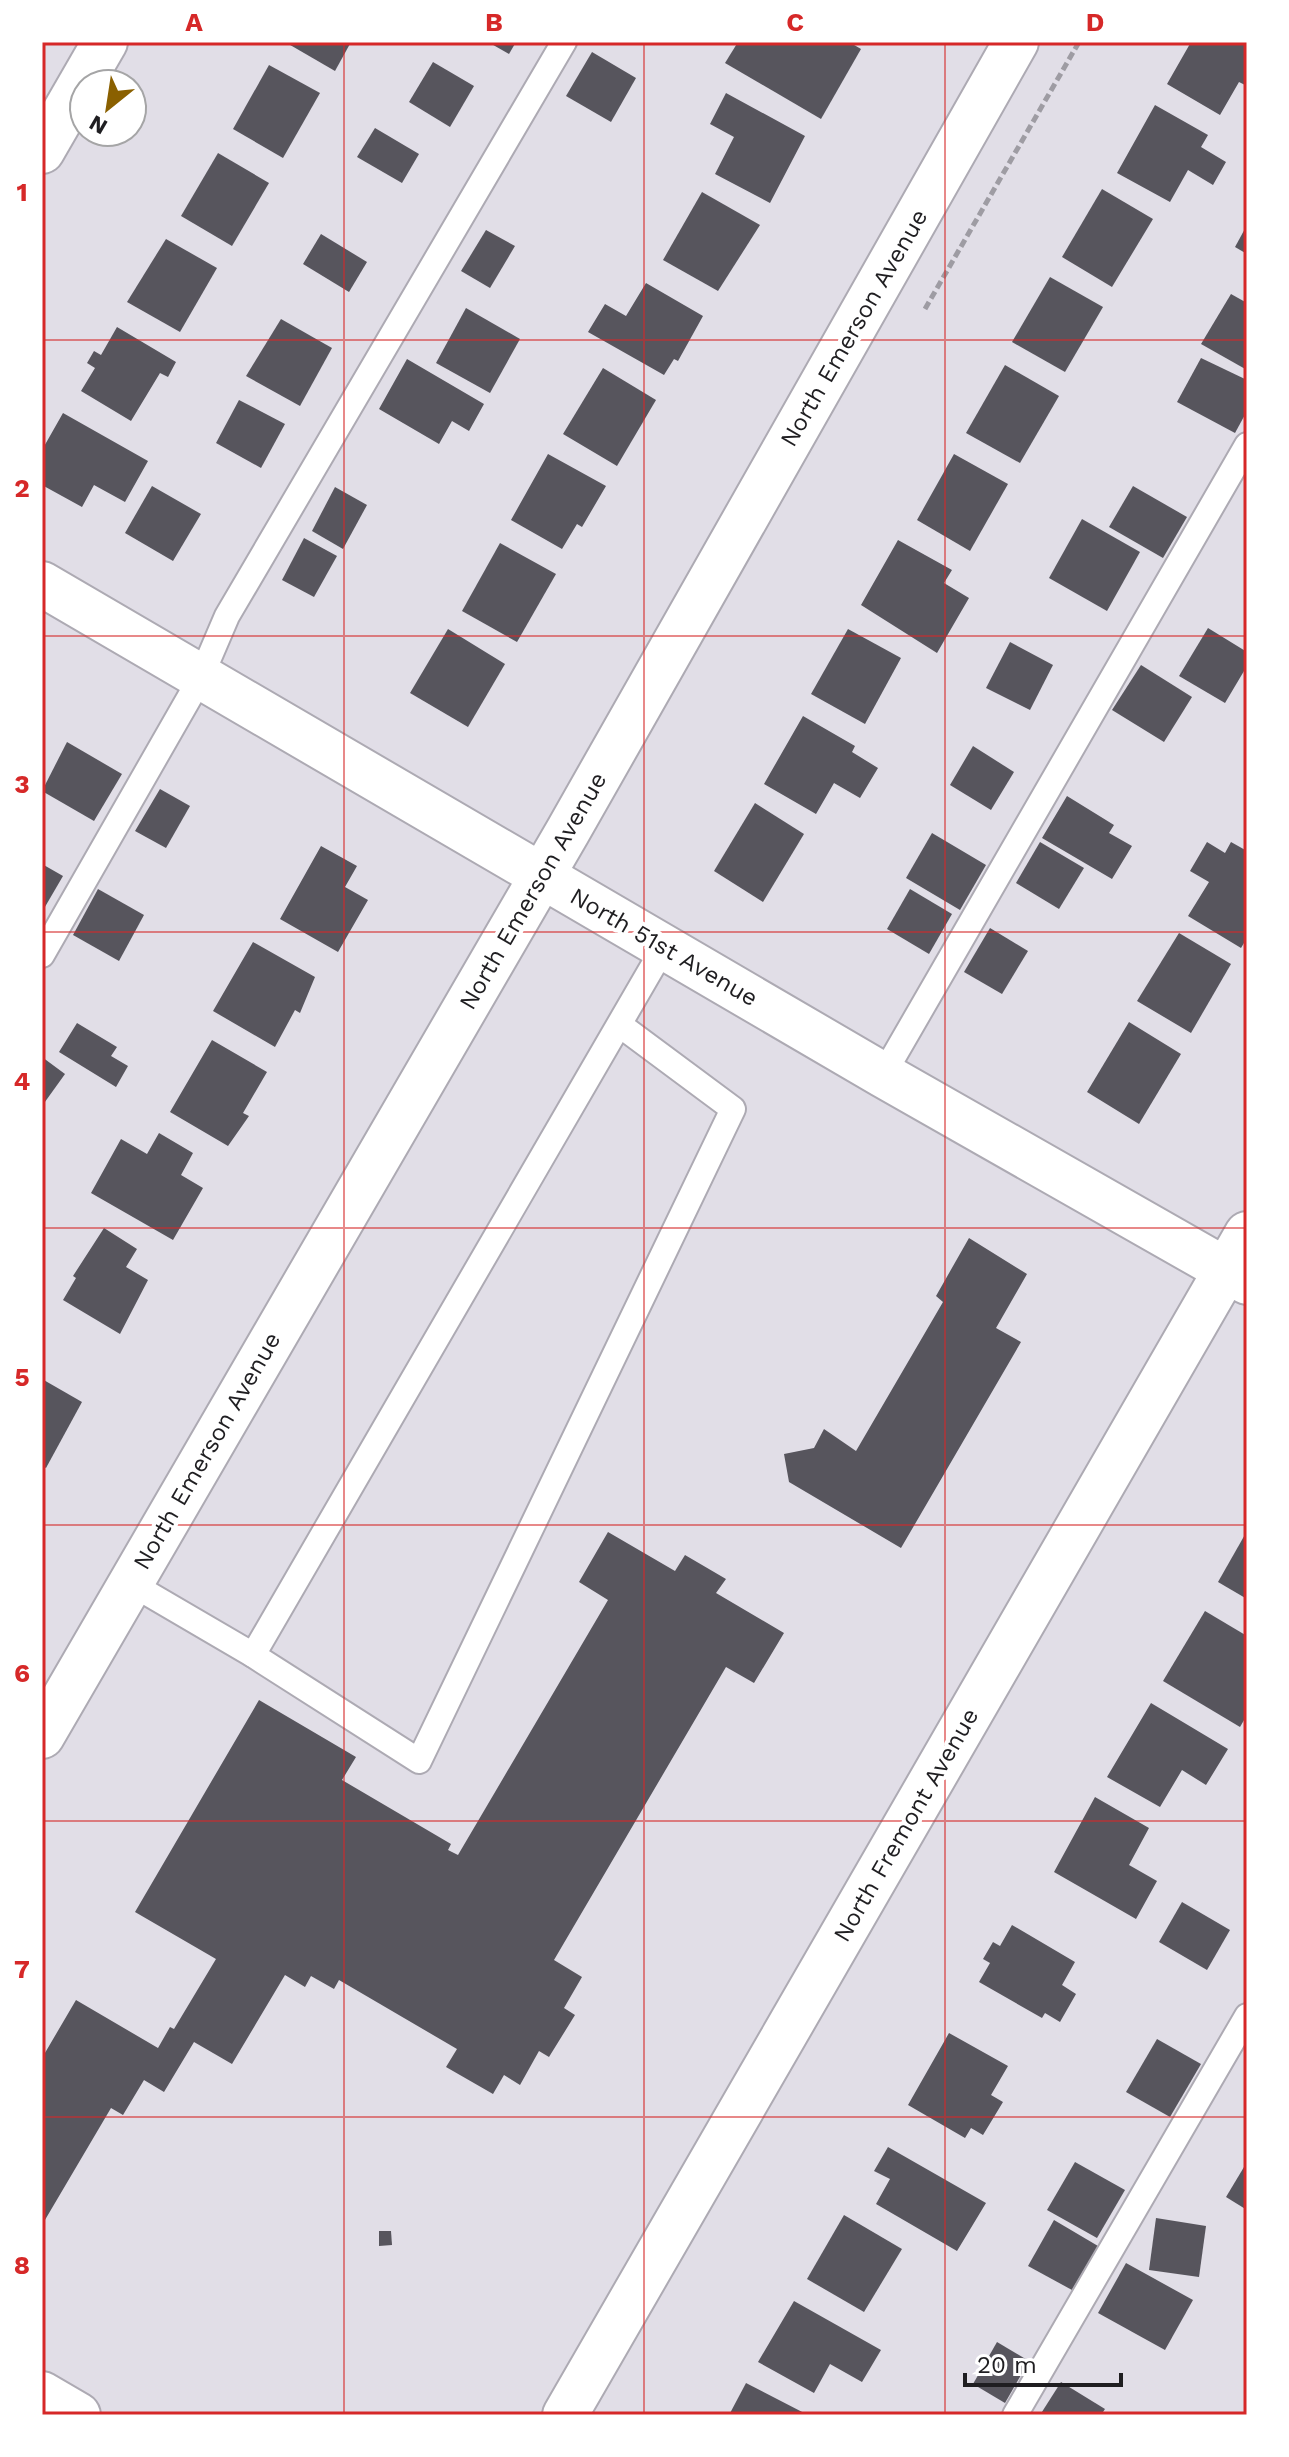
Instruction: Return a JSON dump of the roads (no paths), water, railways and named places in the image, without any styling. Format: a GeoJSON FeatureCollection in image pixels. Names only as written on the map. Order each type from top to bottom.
{"type":"FeatureCollection","features":[{"type":"Feature","properties":{"kind":"street"},"geometry":{"type":"LineString","coordinates":[[42,151],[105,42]]}},
{"type":"Feature","properties":{"kind":"street","name":"North Emerson Avenue"},"geometry":{"type":"LineString","coordinates":[[42,1736],[542,876],[1016,42]]}},
{"type":"Feature","properties":{"kind":"street","name":"North 51st Avenue"},"geometry":{"type":"LineString","coordinates":[[42,584],[883,1075],[1240,1262]]}},
{"type":"Feature","properties":{"kind":"street","name":"North Fremont Avenue"},"geometry":{"type":"LineString","coordinates":[[565,2415],[1240,1262]]}},
{"type":"Feature","properties":{"kind":"street"},"geometry":{"type":"LineString","coordinates":[[42,2394],[78,2415]]}},
{"type":"Feature","properties":{"kind":"lane"},"geometry":{"type":"LineString","coordinates":[[42,955],[200,679],[227,616],[564,42]]}},
{"type":"Feature","properties":{"kind":"lane"},"geometry":{"type":"LineString","coordinates":[[883,1075],[1247,445]]}},
{"type":"Feature","properties":{"kind":"lane"},"geometry":{"type":"LineString","coordinates":[[253,1655],[664,947]]}},
{"type":"Feature","properties":{"kind":"lane"},"geometry":{"type":"LineString","coordinates":[[130,1583],[253,1655],[419,1761],[733,1109],[620,1025]]}},
{"type":"Feature","properties":{"kind":"lane"},"geometry":{"type":"LineString","coordinates":[[1015,2415],[1247,2016]]}}]}
